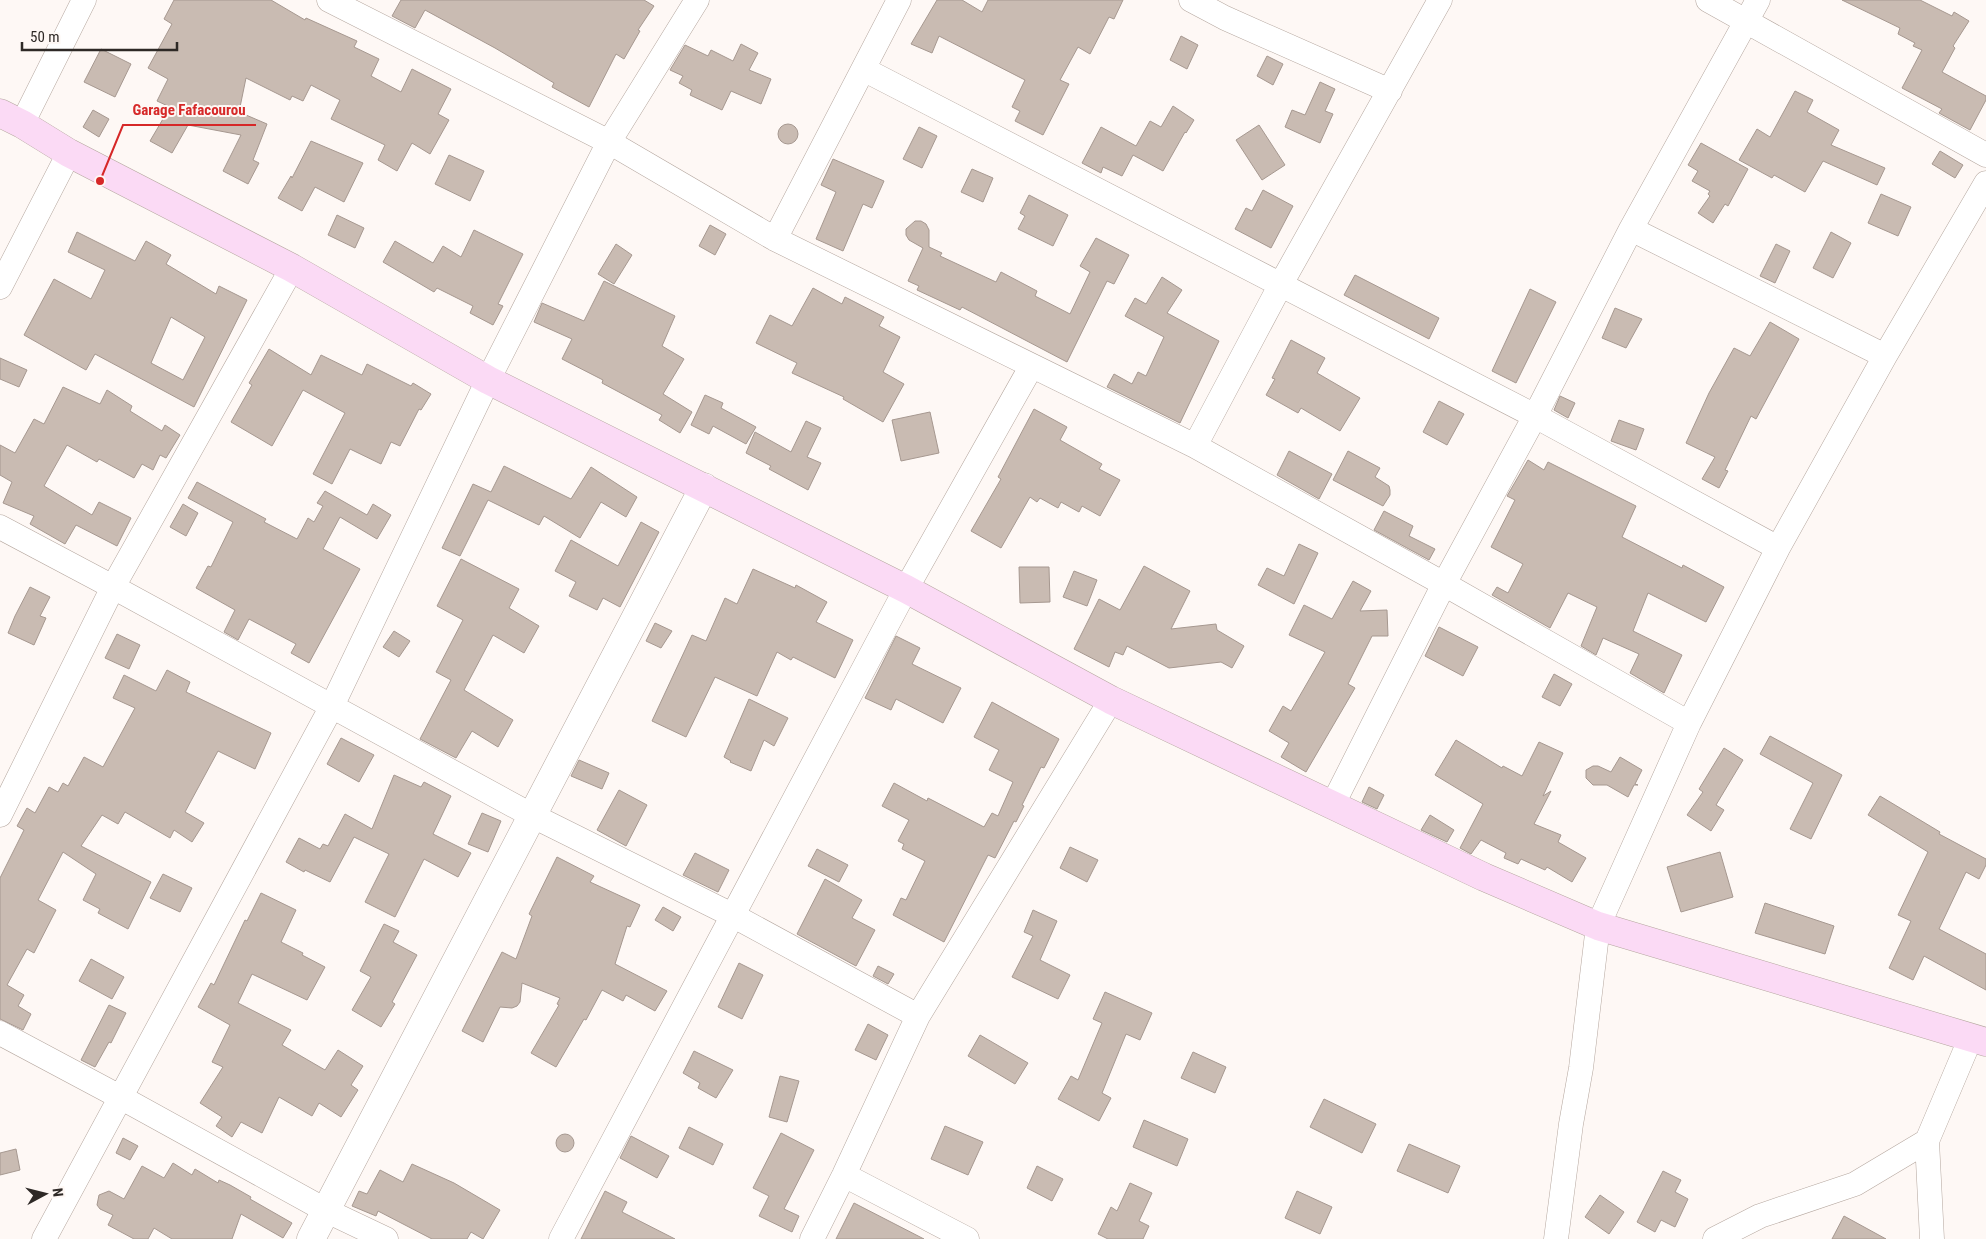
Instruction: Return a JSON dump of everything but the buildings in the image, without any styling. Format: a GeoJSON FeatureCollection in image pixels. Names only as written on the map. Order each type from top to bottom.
{"type":"FeatureCollection","features":[{"type":"Feature","properties":{"kind":"main road"},"geometry":{"type":"LineString","coordinates":[[11,118],[69,153],[292,268],[488,380],[906,589],[1111,700],[1484,877],[1598,926],[1979,1040]]}},
{"type":"Feature","properties":{"kind":"street"},"geometry":{"type":"LineString","coordinates":[[11,118],[84,0]]}},
{"type":"Feature","properties":{"kind":"street"},"geometry":{"type":"LineString","coordinates":[[329,0],[609,142],[775,240],[1195,446],[1689,723]]}},
{"type":"Feature","properties":{"kind":"street"},"geometry":{"type":"LineString","coordinates":[[44,1239],[332,706],[488,380],[609,142],[697,0]]}},
{"type":"Feature","properties":{"kind":"street"},"geometry":{"type":"LineString","coordinates":[[775,240],[865,70],[899,0]]}},
{"type":"Feature","properties":{"kind":"street"},"geometry":{"type":"LineString","coordinates":[[1191,0],[1225,18],[1390,91]]}},
{"type":"Feature","properties":{"kind":"street"},"geometry":{"type":"LineString","coordinates":[[1195,446],[1281,284],[1440,0]]}},
{"type":"Feature","properties":{"kind":"street"},"geometry":{"type":"LineString","coordinates":[[1708,0],[1986,155]]}},
{"type":"Feature","properties":{"kind":"street"},"geometry":{"type":"LineString","coordinates":[[1333,804],[1444,584],[1535,416],[1631,229],[1758,0]]}},
{"type":"Feature","properties":{"kind":"street"},"geometry":{"type":"LineString","coordinates":[[865,70],[1535,416],[1778,548]]}},
{"type":"Feature","properties":{"kind":"street"},"geometry":{"type":"LineString","coordinates":[[0,287],[69,153]]}},
{"type":"Feature","properties":{"kind":"street"},"geometry":{"type":"LineString","coordinates":[[1556,1239],[1571,1124],[1581,1068],[1598,926],[1689,723],[1778,548],[1885,356],[1986,184]]}},
{"type":"Feature","properties":{"kind":"street"},"geometry":{"type":"LineString","coordinates":[[1631,229],[1885,356]]}},
{"type":"Feature","properties":{"kind":"street"},"geometry":{"type":"LineString","coordinates":[[0,815],[113,587],[292,268]]}},
{"type":"Feature","properties":{"kind":"street"},"geometry":{"type":"LineString","coordinates":[[561,1239],[906,589],[1031,367]]}},
{"type":"Feature","properties":{"kind":"street"},"geometry":{"type":"LineString","coordinates":[[311,1239],[704,487]]}},
{"type":"Feature","properties":{"kind":"street"},"geometry":{"type":"LineString","coordinates":[[0,528],[113,587],[532,816],[732,915],[918,1016]]}},
{"type":"Feature","properties":{"kind":"street"},"geometry":{"type":"LineString","coordinates":[[812,1239],[918,1016],[1111,700]]}},
{"type":"Feature","properties":{"kind":"street"},"geometry":{"type":"LineString","coordinates":[[0,1033],[327,1211],[386,1239]]}},
{"type":"Feature","properties":{"kind":"street"},"geometry":{"type":"LineString","coordinates":[[1932,1239],[1927,1141],[1979,1040]]}},
{"type":"Feature","properties":{"kind":"street"},"geometry":{"type":"LineString","coordinates":[[1716,1239],[1760,1216],[1856,1184],[1927,1141]]}},
{"type":"Feature","properties":{"kind":"street"},"geometry":{"type":"LineString","coordinates":[[844,1175],[967,1239]]}},
{"type":"Feature","properties":{"kind":"place","name":"Garage Fafacourou"},"geometry":{"type":"Point","coordinates":[100,181]}}]}
